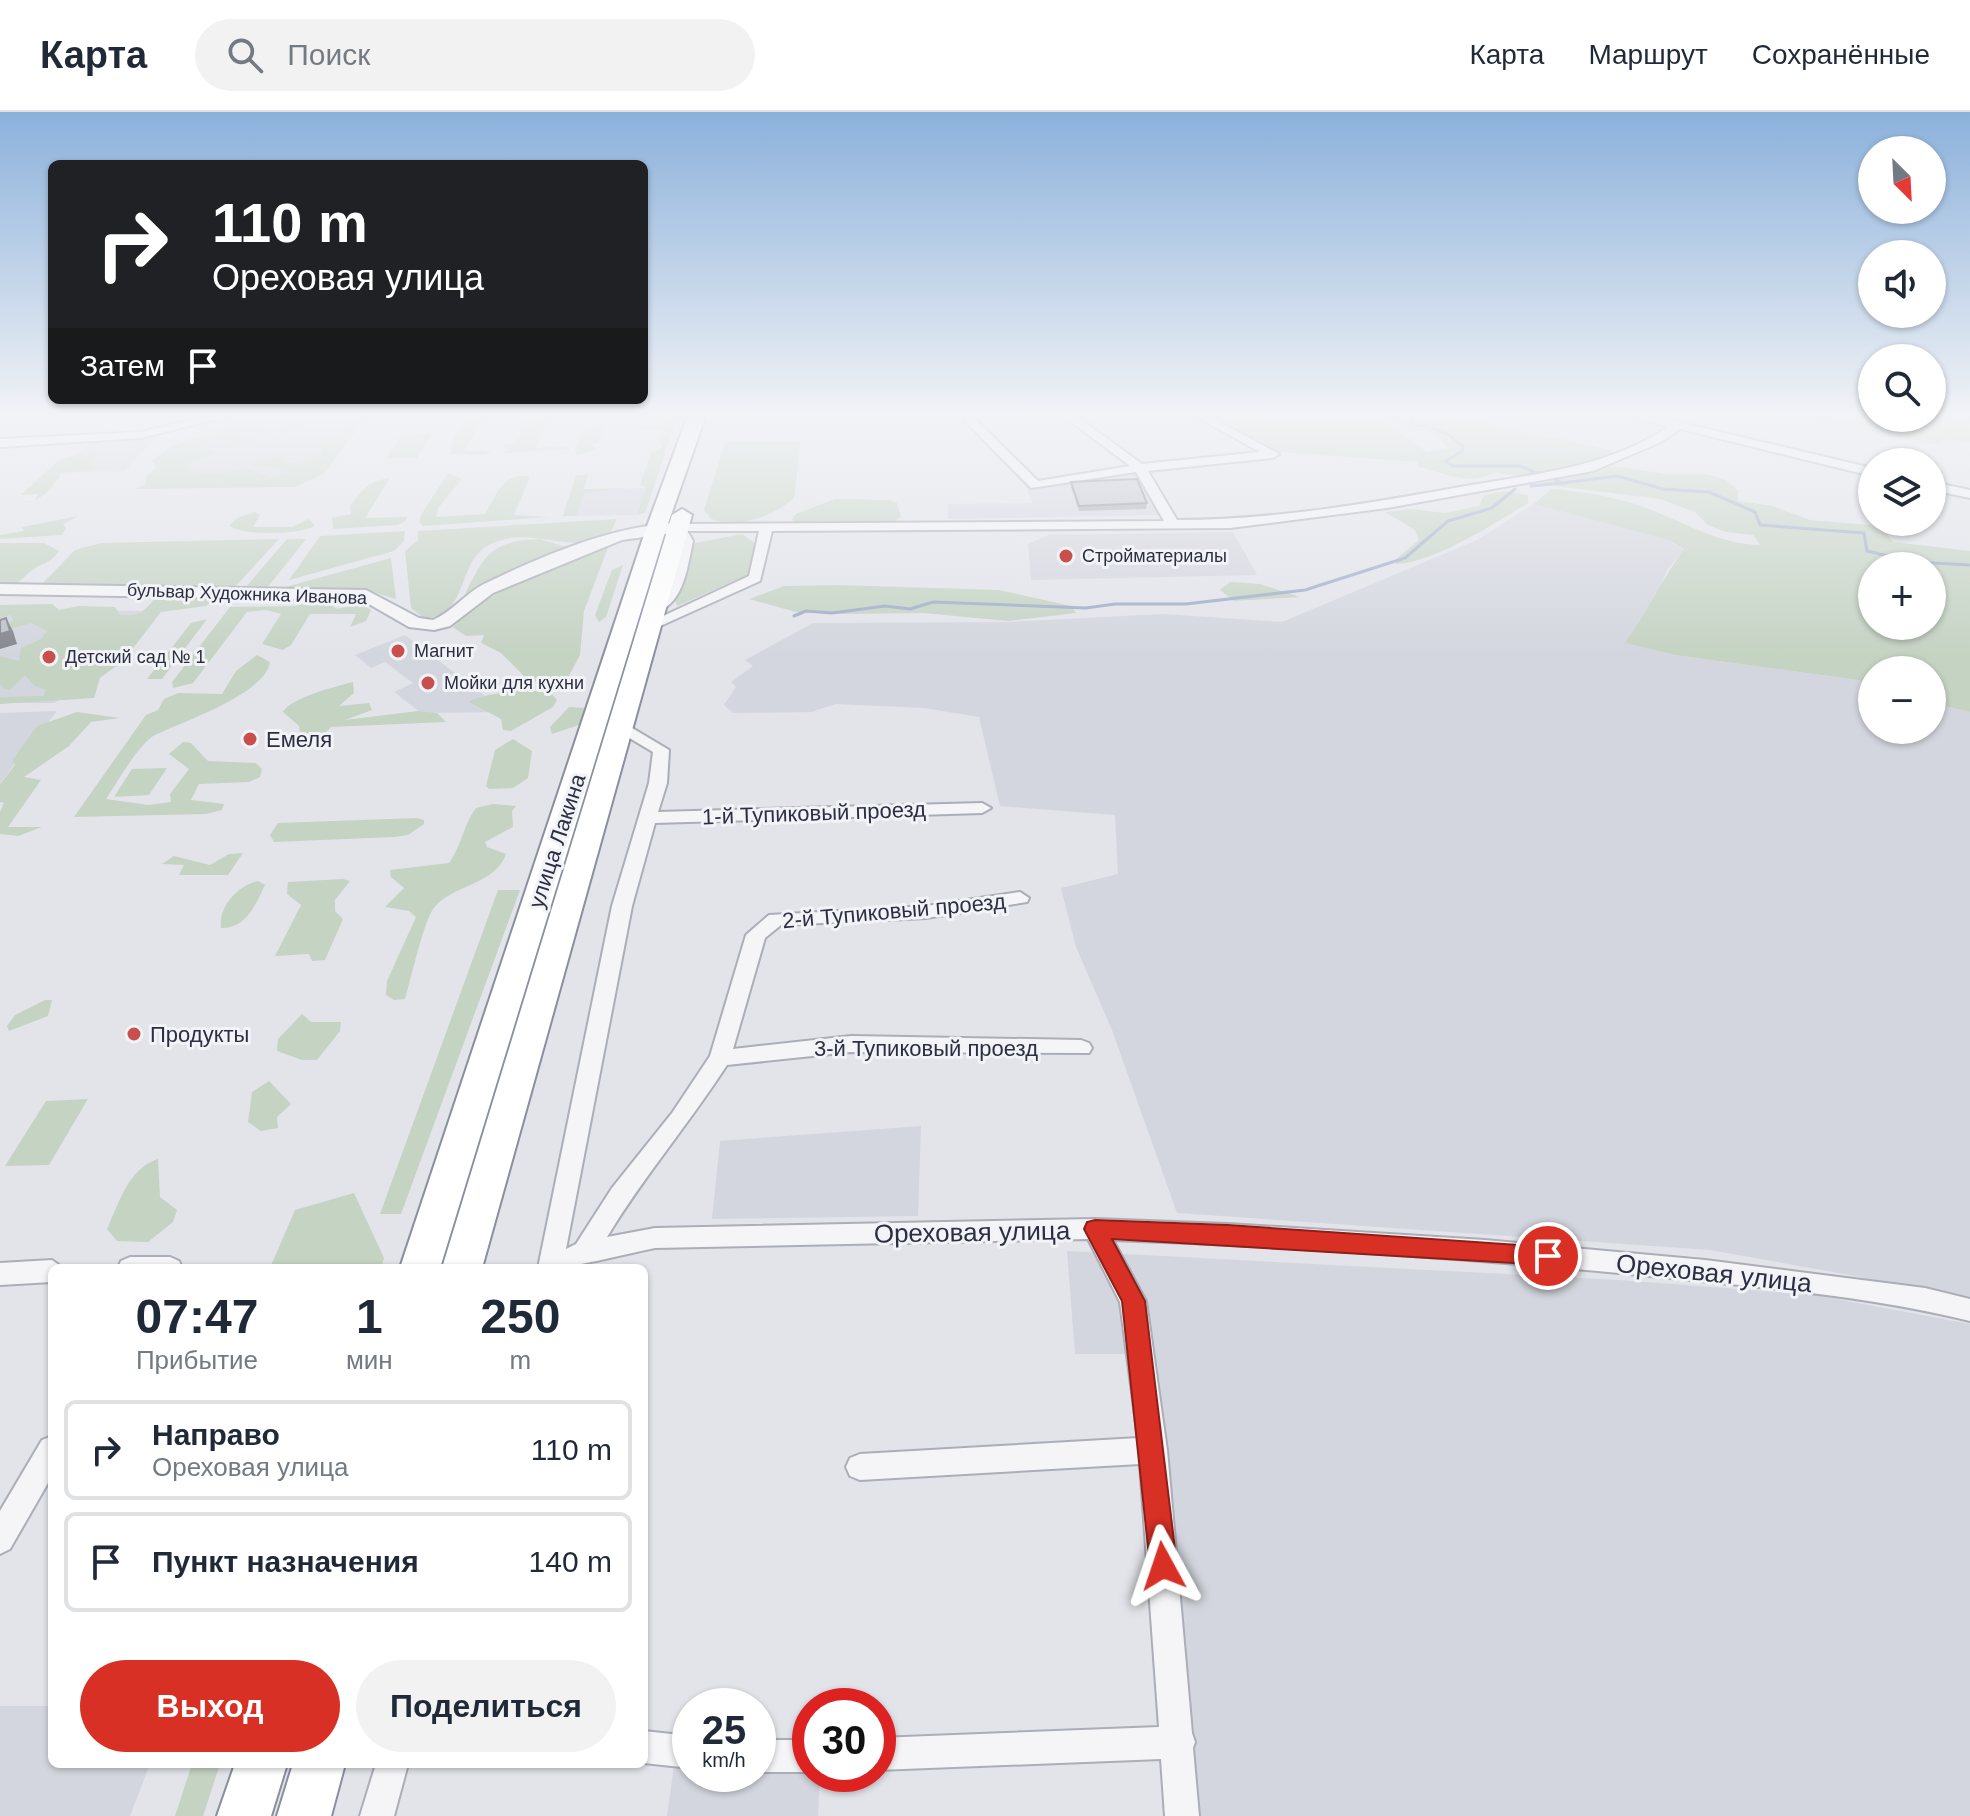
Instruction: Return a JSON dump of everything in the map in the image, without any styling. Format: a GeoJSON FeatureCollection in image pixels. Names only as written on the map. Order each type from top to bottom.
{"type":"FeatureCollection","features":[{"type":"Feature","properties":{"kind":"highway","name":"улица Лакина"},"geometry":{"type":"LineString","coordinates":[[421,1264],[676,495]]}},
{"type":"Feature","properties":{"kind":"highway","name":"улица Лакина"},"geometry":{"type":"LineString","coordinates":[[463,1264],[655,615],[667,529],[681,495]]}},
{"type":"Feature","properties":{"kind":"highway"},"geometry":{"type":"LineString","coordinates":[[244,1816],[260,1768]]}},
{"type":"Feature","properties":{"kind":"highway"},"geometry":{"type":"LineString","coordinates":[[304,1816],[318,1768]]}},
{"type":"Feature","properties":{"kind":"street"},"geometry":{"type":"LineString","coordinates":[[1156,495],[1174,526]]}},
{"type":"Feature","properties":{"kind":"street"},"geometry":{"type":"LineString","coordinates":[[667,529],[1174,526],[1290,518],[1443,495]]}},
{"type":"Feature","properties":{"kind":"street"},"geometry":{"type":"LineString","coordinates":[[655,615],[755,578],[764,528]]}},
{"type":"Feature","properties":{"kind":"street","name":"бульвар Художника Иванова"},"geometry":{"type":"LineString","coordinates":[[0,589],[366,595],[415,623],[434,625],[444,622],[487,589],[617,536],[667,529]]}},
{"type":"Feature","properties":{"kind":"street"},"geometry":{"type":"LineString","coordinates":[[551,1264],[622,906],[658,783],[661,750],[622,727]]}},
{"type":"Feature","properties":{"kind":"street","name":"1-й Тупиковый проезд"},"geometry":{"type":"LineString","coordinates":[[646,818],[982,808]]}},
{"type":"Feature","properties":{"kind":"street","name":"2-й Тупиковый проезд"},"geometry":{"type":"LineString","coordinates":[[720,1058],[756,935],[776,919],[926,912],[1020,898]]}},
{"type":"Feature","properties":{"kind":"street","name":"3-й Тупиковый проезд"},"geometry":{"type":"LineString","coordinates":[[720,1058],[851,1044],[1081,1048]]}},
{"type":"Feature","properties":{"kind":"street"},"geometry":{"type":"LineString","coordinates":[[585,1251],[620,1195],[680,1119],[720,1058]]}},
{"type":"Feature","properties":{"kind":"street"},"geometry":{"type":"LineString","coordinates":[[1095,1229],[1133,1301],[1153,1450],[1179,1742],[1182,1816]]}},
{"type":"Feature","properties":{"kind":"street","name":"Ореховая улица"},"geometry":{"type":"LineString","coordinates":[[558,1264],[585,1251],[655,1238],[1095,1229],[1485,1250],[1817,1283],[1925,1299],[1970,1310]]}},
{"type":"Feature","properties":{"kind":"street"},"geometry":{"type":"LineString","coordinates":[[0,1274],[48,1271]]}},
{"type":"Feature","properties":{"kind":"street"},"geometry":{"type":"LineString","coordinates":[[860,1467],[1153,1450]]}},
{"type":"Feature","properties":{"kind":"street"},"geometry":{"type":"LineString","coordinates":[[0,1539],[48,1456]]}},
{"type":"Feature","properties":{"kind":"street"},"geometry":{"type":"LineString","coordinates":[[896,1753],[1179,1742]]}},
{"type":"Feature","properties":{"kind":"street"},"geometry":{"type":"LineString","coordinates":[[648,1747],[672,1750]]}},
{"type":"Feature","properties":{"kind":"street"},"geometry":{"type":"LineString","coordinates":[[377,1816],[391,1768]]}},
{"type":"Feature","properties":{"kind":"shaded area"},"geometry":{"type":"Polygon","coordinates":[[[571,495],[644,495],[637,515],[563,516],[571,495]]]}},
{"type":"Feature","properties":{"kind":"shaded area"},"geometry":{"type":"Polygon","coordinates":[[[1029,495],[1151,495],[1163,515],[948,519],[948,504],[1033,503],[1029,495]]]}},
{"type":"Feature","properties":{"kind":"shaded area"},"geometry":{"type":"Polygon","coordinates":[[[1534,504],[1668,540],[1684,550],[1667,570],[1653,604],[1626,643],[1675,655],[1858,680],[1858,744],[1946,744],[1946,706],[1970,712],[1970,1301],[1927,1289],[1710,1250],[1177,1213],[1112,1030],[1076,947],[1061,888],[1118,874],[1115,815],[1000,806],[979,717],[924,708],[836,704],[811,712],[733,713],[724,705],[736,687],[731,682],[753,666],[745,660],[813,623],[1006,622],[1163,614],[1282,622],[1477,540],[1534,504]]]}},
{"type":"Feature","properties":{"kind":"shaded area"},"geometry":{"type":"Polygon","coordinates":[[[1233,532],[1257,575],[1031,580],[1028,544],[1048,535],[1233,532]]]}},
{"type":"Feature","properties":{"kind":"shaded area","name":"Детский сад № 1"},"geometry":{"type":"Polygon","coordinates":[[[0,610],[142,611],[55,703],[0,703],[0,610]]]}},
{"type":"Feature","properties":{"kind":"shaded area"},"geometry":{"type":"Polygon","coordinates":[[[405,635],[506,712],[421,713],[394,692],[413,683],[385,662],[371,668],[355,655],[405,635]]]}},
{"type":"Feature","properties":{"kind":"shaded area"},"geometry":{"type":"Polygon","coordinates":[[[57,711],[0,783],[0,713],[57,711]]]}},
{"type":"Feature","properties":{"kind":"shaded area"},"geometry":{"type":"Polygon","coordinates":[[[921,1126],[918,1216],[712,1219],[720,1141],[921,1126]]]}},
{"type":"Feature","properties":{"kind":"shaded area"},"geometry":{"type":"Polygon","coordinates":[[[1067,1251],[1619,1280],[1815,1295],[1970,1324],[1970,1816],[1165,1816],[1142,1441],[1127,1354],[1075,1354],[1067,1251]]]}},
{"type":"Feature","properties":{"kind":"shaded area"},"geometry":{"type":"Polygon","coordinates":[[[0,1706],[48,1706],[48,1768],[148,1768],[130,1816],[0,1816],[0,1706]]]}},
{"type":"Feature","properties":{"kind":"shaded area"},"geometry":{"type":"Polygon","coordinates":[[[792,1762],[792,1792],[819,1792],[818,1816],[667,1816],[672,1780],[672,1792],[776,1792],[776,1763],[792,1762]]]}},
{"type":"Feature","properties":{"kind":"green space"},"geometry":{"type":"Polygon","coordinates":[[[360,495],[380,495],[365,518],[407,517],[398,525],[333,529],[332,518],[351,514],[350,506],[360,495]]]}},
{"type":"Feature","properties":{"kind":"green space"},"geometry":{"type":"Polygon","coordinates":[[[434,495],[449,495],[438,508],[436,517],[485,514],[496,495],[523,495],[514,515],[549,517],[423,526],[419,522],[434,495]]]}},
{"type":"Feature","properties":{"kind":"green space"},"geometry":{"type":"Polygon","coordinates":[[[570,495],[584,495],[576,516],[563,516],[570,495]]]}},
{"type":"Feature","properties":{"kind":"green space"},"geometry":{"type":"Polygon","coordinates":[[[644,495],[651,495],[645,513],[637,515],[644,495]]]}},
{"type":"Feature","properties":{"kind":"green space"},"geometry":{"type":"Polygon","coordinates":[[[709,495],[794,495],[776,511],[744,522],[711,519],[704,510],[709,495]]]}},
{"type":"Feature","properties":{"kind":"green space"},"geometry":{"type":"Polygon","coordinates":[[[1484,495],[1528,495],[1528,503],[1429,557],[1396,564],[1396,559],[1419,540],[1415,530],[1385,512],[1411,509],[1444,513],[1479,506],[1484,495]]]}},
{"type":"Feature","properties":{"kind":"green space"},"geometry":{"type":"Polygon","coordinates":[[[1545,495],[1594,495],[1647,508],[1727,540],[1760,545],[1753,535],[1726,532],[1708,525],[1695,512],[1660,499],[1624,495],[1738,495],[1738,501],[1773,506],[1810,520],[1858,524],[1858,536],[1888,536],[1893,542],[1970,551],[1970,712],[1946,706],[1946,656],[1858,656],[1858,680],[1675,655],[1625,643],[1684,549],[1668,540],[1534,504],[1545,495]]]}},
{"type":"Feature","properties":{"kind":"green space"},"geometry":{"type":"Polygon","coordinates":[[[835,499],[889,500],[897,503],[901,517],[894,522],[796,523],[792,520],[796,514],[835,499]]]}},
{"type":"Feature","properties":{"kind":"green space"},"geometry":{"type":"Polygon","coordinates":[[[255,512],[260,515],[253,527],[292,527],[309,519],[315,526],[272,533],[229,526],[237,518],[255,512]]]}},
{"type":"Feature","properties":{"kind":"green space"},"geometry":{"type":"Polygon","coordinates":[[[78,516],[63,524],[66,528],[62,535],[0,539],[0,535],[24,531],[22,527],[78,516]]]}},
{"type":"Feature","properties":{"kind":"green space"},"geometry":{"type":"Polygon","coordinates":[[[617,519],[609,536],[587,542],[523,537],[500,540],[479,553],[448,609],[438,616],[424,618],[411,608],[405,551],[418,540],[418,531],[617,519]]]}},
{"type":"Feature","properties":{"kind":"green space"},"geometry":{"type":"Polygon","coordinates":[[[405,531],[404,541],[394,551],[289,580],[320,536],[405,531]]]}},
{"type":"Feature","properties":{"kind":"green space"},"geometry":{"type":"Polygon","coordinates":[[[742,534],[755,543],[750,574],[677,606],[675,600],[691,544],[742,534]]]}},
{"type":"Feature","properties":{"kind":"green space"},"geometry":{"type":"Polygon","coordinates":[[[279,539],[233,589],[40,586],[75,550],[101,543],[279,539]]]}},
{"type":"Feature","properties":{"kind":"green space"},"geometry":{"type":"Polygon","coordinates":[[[287,539],[306,539],[267,588],[245,588],[287,539]]]}},
{"type":"Feature","properties":{"kind":"green space"},"geometry":{"type":"Polygon","coordinates":[[[540,539],[566,547],[566,552],[465,594],[478,568],[500,546],[540,539]]]}},
{"type":"Feature","properties":{"kind":"green space"},"geometry":{"type":"Polygon","coordinates":[[[0,543],[44,543],[59,551],[19,582],[0,586],[0,543]]]}},
{"type":"Feature","properties":{"kind":"green space"},"geometry":{"type":"Polygon","coordinates":[[[609,545],[584,611],[580,655],[562,689],[527,679],[501,653],[481,643],[484,635],[466,636],[453,627],[506,588],[609,545]]]}},
{"type":"Feature","properties":{"kind":"green space"},"geometry":{"type":"Polygon","coordinates":[[[391,558],[396,599],[370,591],[282,588],[391,558]]]}},
{"type":"Feature","properties":{"kind":"green space"},"geometry":{"type":"Polygon","coordinates":[[[623,565],[606,617],[599,622],[595,615],[612,570],[623,565]]]}},
{"type":"Feature","properties":{"kind":"green space"},"geometry":{"type":"Polygon","coordinates":[[[1230,582],[1260,584],[1300,597],[1234,601],[1220,590],[1230,582]]]}},
{"type":"Feature","properties":{"kind":"green space"},"geometry":{"type":"Polygon","coordinates":[[[784,586],[999,590],[1071,606],[1076,613],[1008,621],[924,613],[796,612],[749,599],[784,586]]]}},
{"type":"Feature","properties":{"kind":"green space","name":"Детский сад № 1"},"geometry":{"type":"Polygon","coordinates":[[[218,597],[206,606],[161,612],[123,661],[100,678],[94,698],[0,704],[0,697],[43,696],[46,690],[34,686],[25,675],[10,690],[4,689],[0,684],[0,656],[19,661],[21,648],[41,639],[47,631],[31,623],[0,632],[0,625],[14,620],[10,615],[0,618],[0,605],[52,604],[59,610],[79,606],[115,607],[120,615],[132,615],[148,607],[155,598],[218,597]]]}},
{"type":"Feature","properties":{"kind":"green space"},"geometry":{"type":"Polygon","coordinates":[[[300,598],[320,598],[337,609],[361,604],[371,610],[366,621],[350,627],[356,614],[310,614],[291,645],[283,650],[262,644],[281,614],[266,610],[247,612],[193,683],[173,688],[172,682],[230,607],[295,606],[302,604],[300,598]]]}},
{"type":"Feature","properties":{"kind":"green space"},"geometry":{"type":"Polygon","coordinates":[[[207,619],[162,679],[147,679],[191,623],[207,619]]]}},
{"type":"Feature","properties":{"kind":"green space"},"geometry":{"type":"Polygon","coordinates":[[[257,655],[270,662],[265,674],[254,685],[221,706],[149,739],[106,799],[148,805],[171,802],[170,794],[189,769],[169,754],[183,742],[191,743],[208,761],[256,763],[262,769],[260,777],[249,782],[199,784],[191,800],[224,804],[222,810],[206,814],[74,817],[146,715],[158,710],[164,699],[178,693],[222,694],[236,671],[257,655]]]}},
{"type":"Feature","properties":{"kind":"green space"},"geometry":{"type":"Polygon","coordinates":[[[353,682],[354,693],[339,706],[369,703],[372,710],[345,720],[418,711],[437,713],[446,722],[331,727],[316,742],[302,744],[299,726],[283,712],[287,707],[304,697],[353,682]]]}},
{"type":"Feature","properties":{"kind":"green space"},"geometry":{"type":"Polygon","coordinates":[[[522,689],[551,693],[557,700],[553,707],[511,731],[503,730],[501,719],[469,702],[486,696],[522,689]]]}},
{"type":"Feature","properties":{"kind":"green space"},"geometry":{"type":"Polygon","coordinates":[[[569,707],[586,708],[582,724],[552,734],[550,727],[569,707]]]}},
{"type":"Feature","properties":{"kind":"green space"},"geometry":{"type":"Polygon","coordinates":[[[77,712],[120,718],[91,722],[69,746],[24,777],[41,780],[8,827],[42,827],[18,836],[0,834],[0,812],[4,803],[0,802],[0,784],[15,765],[13,759],[37,726],[77,712]]]}},
{"type":"Feature","properties":{"kind":"green space"},"geometry":{"type":"Polygon","coordinates":[[[513,739],[532,751],[528,778],[513,788],[489,789],[486,786],[495,750],[513,739]]]}},
{"type":"Feature","properties":{"kind":"green space"},"geometry":{"type":"Polygon","coordinates":[[[167,768],[149,795],[114,797],[132,769],[167,768]]]}},
{"type":"Feature","properties":{"kind":"green space"},"geometry":{"type":"Polygon","coordinates":[[[493,804],[516,806],[512,811],[513,827],[485,842],[487,847],[506,854],[501,864],[483,879],[450,895],[433,909],[421,939],[405,999],[394,1000],[386,995],[387,981],[416,917],[409,911],[385,907],[404,888],[391,877],[390,870],[449,863],[476,808],[493,804]]]}},
{"type":"Feature","properties":{"kind":"green space"},"geometry":{"type":"Polygon","coordinates":[[[424,820],[424,824],[408,835],[394,837],[274,842],[270,835],[278,823],[424,820]]]}},
{"type":"Feature","properties":{"kind":"green space"},"geometry":{"type":"Polygon","coordinates":[[[243,853],[228,875],[179,875],[184,865],[162,864],[174,856],[210,865],[229,854],[243,853]]]}},
{"type":"Feature","properties":{"kind":"green space"},"geometry":{"type":"Polygon","coordinates":[[[258,881],[265,885],[249,914],[237,924],[221,928],[223,912],[231,898],[243,887],[258,881]]]}},
{"type":"Feature","properties":{"kind":"green space"},"geometry":{"type":"Polygon","coordinates":[[[350,881],[335,900],[335,911],[343,919],[325,960],[312,961],[309,954],[275,956],[301,905],[287,894],[288,882],[350,881]]]}},
{"type":"Feature","properties":{"kind":"green space"},"geometry":{"type":"Polygon","coordinates":[[[498,890],[520,890],[401,1214],[380,1214],[498,890]]]}},
{"type":"Feature","properties":{"kind":"green space"},"geometry":{"type":"Polygon","coordinates":[[[45,1000],[52,1000],[48,1016],[9,1031],[7,1026],[15,1015],[45,1000]]]}},
{"type":"Feature","properties":{"kind":"green space"},"geometry":{"type":"Polygon","coordinates":[[[302,1014],[311,1022],[341,1022],[340,1031],[317,1060],[302,1060],[277,1051],[278,1039],[302,1014]]]}},
{"type":"Feature","properties":{"kind":"green space"},"geometry":{"type":"Polygon","coordinates":[[[269,1081],[291,1104],[277,1117],[278,1128],[261,1131],[248,1122],[252,1092],[269,1081]]]}},
{"type":"Feature","properties":{"kind":"green space"},"geometry":{"type":"Polygon","coordinates":[[[88,1099],[49,1165],[5,1166],[46,1101],[88,1099]]]}},
{"type":"Feature","properties":{"kind":"green space"},"geometry":{"type":"Polygon","coordinates":[[[158,1159],[160,1197],[177,1210],[173,1222],[148,1242],[117,1241],[107,1229],[121,1197],[139,1170],[158,1159]]]}},
{"type":"Feature","properties":{"kind":"green space"},"geometry":{"type":"Polygon","coordinates":[[[354,1193],[384,1258],[382,1264],[272,1264],[295,1210],[354,1193]]]}},
{"type":"Feature","properties":{"kind":"green space"},"geometry":{"type":"Polygon","coordinates":[[[191,1768],[219,1768],[203,1816],[175,1816],[191,1768]]]}},
{"type":"Feature","properties":{"kind":"building"},"geometry":{"type":"Polygon","coordinates":[[[1075,495],[1143,495],[1147,503],[1079,506],[1075,495]]]}},
{"type":"Feature","properties":{"kind":"building"},"geometry":{"type":"Polygon","coordinates":[[[6,618],[10,631],[0,634],[0,620],[6,618]]]}},
{"type":"Feature","properties":{"kind":"waterway"},"geometry":{"type":"LineString","coordinates":[[794,616],[806,611],[832,613],[885,606],[910,609],[933,602],[1086,608],[1115,604],[1186,604],[1305,590],[1405,558],[1448,521],[1492,508],[1508,495]]}},
{"type":"Feature","properties":{"kind":"waterway"},"geometry":{"type":"LineString","coordinates":[[1715,495],[1755,512],[1760,525],[1864,533],[1867,551],[1915,562],[1970,565]]}},
{"type":"Feature","properties":{"kind":"place","name":"Стройматериалы"},"geometry":{"type":"Point","coordinates":[1066,556]}},
{"type":"Feature","properties":{"kind":"place","name":"Магнит"},"geometry":{"type":"Point","coordinates":[398,651]}},
{"type":"Feature","properties":{"kind":"place","name":"Детский сад № 1"},"geometry":{"type":"Point","coordinates":[49,657]}},
{"type":"Feature","properties":{"kind":"place","name":"Мойки для кухни"},"geometry":{"type":"Point","coordinates":[428,683]}},
{"type":"Feature","properties":{"kind":"place","name":"Емеля"},"geometry":{"type":"Point","coordinates":[250,739]}},
{"type":"Feature","properties":{"kind":"place","name":"Продукты"},"geometry":{"type":"Point","coordinates":[134,1034]}},
{"type":"Feature","properties":{"kind":"route"},"geometry":{"type":"LineString","coordinates":[[1163,1566],[1153,1450],[1133,1301],[1095,1229],[1228,1234],[1548,1256]]}}]}
